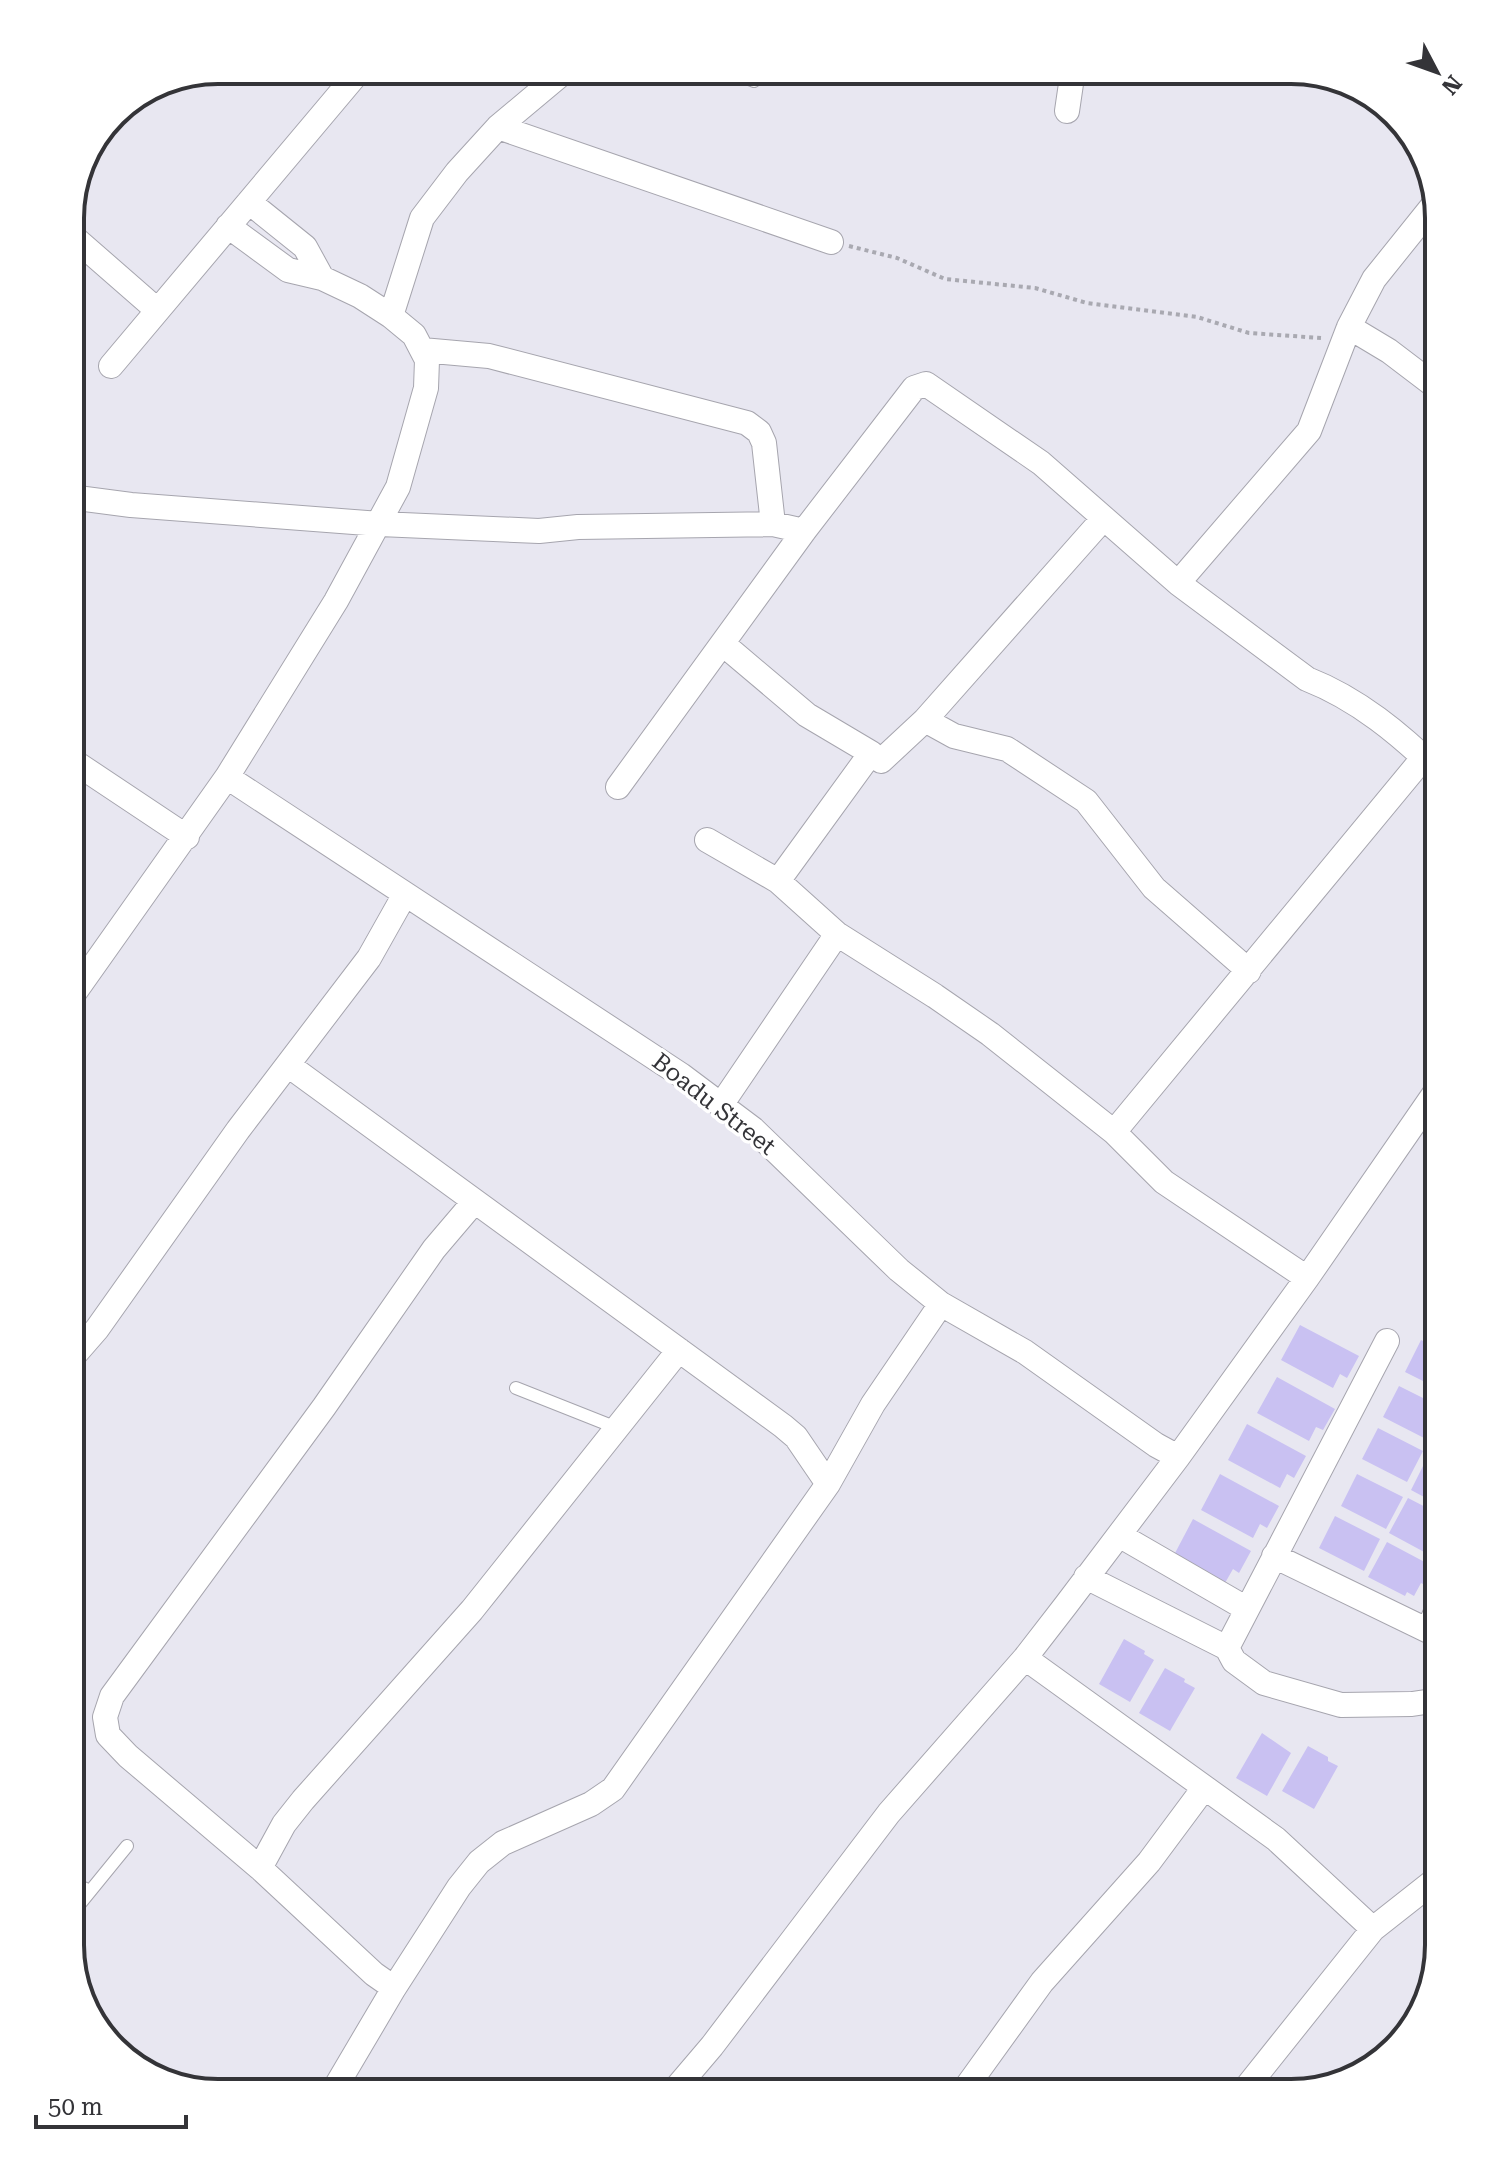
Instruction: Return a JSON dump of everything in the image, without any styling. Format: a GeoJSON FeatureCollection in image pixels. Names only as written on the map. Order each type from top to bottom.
{"type":"FeatureCollection","features":[{"type":"Feature","properties":{"kind":"street"},"geometry":{"type":"LineString","coordinates":[[111,366],[348,84]]}},
{"type":"Feature","properties":{"kind":"street"},"geometry":{"type":"LineString","coordinates":[[391,316],[422,218],[457,172],[498,127],[549,84]]}},
{"type":"Feature","properties":{"kind":"street"},"geometry":{"type":"LineString","coordinates":[[1067,111],[1071,84]]}},
{"type":"Feature","properties":{"kind":"street"},"geometry":{"type":"LineString","coordinates":[[498,127],[831,242]]}},
{"type":"Feature","properties":{"kind":"street"},"geometry":{"type":"LineString","coordinates":[[249,202],[305,247],[322,278]]}},
{"type":"Feature","properties":{"kind":"street"},"geometry":{"type":"LineString","coordinates":[[1178,583],[1309,431],[1349,327],[1374,279],[1425,216]]}},
{"type":"Feature","properties":{"kind":"street"},"geometry":{"type":"LineString","coordinates":[[84,980],[227,777],[336,601],[398,487],[426,388],[427,360],[414,335],[391,316],[360,296],[322,278],[288,270],[228,226]]}},
{"type":"Feature","properties":{"kind":"street"},"geometry":{"type":"LineString","coordinates":[[84,246],[157,310]]}},
{"type":"Feature","properties":{"kind":"street"},"geometry":{"type":"LineString","coordinates":[[1349,327],[1389,351],[1425,378]]}},
{"type":"Feature","properties":{"kind":"street"},"geometry":{"type":"LineString","coordinates":[[422,350],[489,356],[747,423],[759,432],[764,443],[773,524]]}},
{"type":"Feature","properties":{"kind":"street"},"geometry":{"type":"LineString","coordinates":[[618,787],[804,531],[914,388],[926,384],[1041,463],[1178,583],[1307,679],[1327,687],[1392,728],[1425,758]]}},
{"type":"Feature","properties":{"kind":"street"},"geometry":{"type":"LineString","coordinates":[[84,499],[380,524],[539,531],[578,527],[773,524],[804,531]]}},
{"type":"Feature","properties":{"kind":"street"},"geometry":{"type":"LineString","coordinates":[[723,644],[807,715],[881,761],[925,720],[1103,519]]}},
{"type":"Feature","properties":{"kind":"street"},"geometry":{"type":"LineString","coordinates":[[925,720],[954,736],[1007,749],[1086,801],[1154,888],[1249,971]]}},
{"type":"Feature","properties":{"kind":"street"},"geometry":{"type":"LineString","coordinates":[[778,881],[871,753]]}},
{"type":"Feature","properties":{"kind":"street"},"geometry":{"type":"LineString","coordinates":[[84,768],[187,837]]}},
{"type":"Feature","properties":{"kind":"street"},"geometry":{"type":"LineString","coordinates":[[1114,1132],[1249,971],[1425,771]]}},
{"type":"Feature","properties":{"kind":"street","name":"Boadu Street"},"geometry":{"type":"LineString","coordinates":[[227,777],[656,1058],[753,1129],[899,1270],[941,1304],[1025,1352],[1156,1445],[1178,1457]]}},
{"type":"Feature","properties":{"kind":"street"},"geometry":{"type":"LineString","coordinates":[[707,840],[778,881],[837,934],[990,1034],[1114,1132],[1164,1182],[1307,1278]]}},
{"type":"Feature","properties":{"kind":"street"},"geometry":{"type":"LineString","coordinates":[[84,1344],[369,958],[405,894]]}},
{"type":"Feature","properties":{"kind":"street"},"geometry":{"type":"LineString","coordinates":[[721,1105],[837,934]]}},
{"type":"Feature","properties":{"kind":"street"},"geometry":{"type":"LineString","coordinates":[[288,1065],[796,1437],[828,1484]]}},
{"type":"Feature","properties":{"kind":"street"},"geometry":{"type":"LineString","coordinates":[[684,2079],[889,1813],[1025,1658],[1119,1535],[1307,1278],[1425,1107]]}},
{"type":"Feature","properties":{"kind":"street"},"geometry":{"type":"LineString","coordinates":[[394,1988],[374,1974],[260,1868],[128,1756],[108,1735],[105,1717],[112,1696],[324,1407],[434,1249],[474,1202]]}},
{"type":"Feature","properties":{"kind":"street"},"geometry":{"type":"LineString","coordinates":[[340,2079],[394,1988],[459,1887],[479,1862],[503,1843],[591,1804],[613,1789],[828,1484],[873,1404],[941,1304]]}},
{"type":"Feature","properties":{"kind":"street"},"geometry":{"type":"LineString","coordinates":[[1227,1648],[1387,1341]]}},
{"type":"Feature","properties":{"kind":"street"},"geometry":{"type":"LineString","coordinates":[[260,1868],[284,1824],[303,1800],[472,1610],[679,1350]]}},
{"type":"Feature","properties":{"kind":"street"},"geometry":{"type":"LineString","coordinates":[[1119,1535],[1247,1609]]}},
{"type":"Feature","properties":{"kind":"street"},"geometry":{"type":"LineString","coordinates":[[1274,1556],[1425,1629]]}},
{"type":"Feature","properties":{"kind":"street"},"geometry":{"type":"LineString","coordinates":[[1086,1577],[1227,1648],[1234,1661],[1264,1683],[1341,1705],[1425,1702]]}},
{"type":"Feature","properties":{"kind":"street"},"geometry":{"type":"LineString","coordinates":[[1025,1658],[1276,1839],[1373,1929]]}},
{"type":"Feature","properties":{"kind":"street"},"geometry":{"type":"LineString","coordinates":[[972,2079],[1042,1982],[1149,1862],[1204,1788]]}},
{"type":"Feature","properties":{"kind":"street"},"geometry":{"type":"LineString","coordinates":[[1253,2079],[1373,1929],[1425,1888]]}},
{"type":"Feature","properties":{"kind":"lane"},"geometry":{"type":"LineString","coordinates":[[516,1388],[617,1428]]}},
{"type":"Feature","properties":{"kind":"lane"},"geometry":{"type":"LineString","coordinates":[[84,1898],[127,1846]]}},
{"type":"Feature","properties":{"kind":"lane"},"geometry":{"type":"LineString","coordinates":[[84,1888],[90,1891]]}},
{"type":"Feature","properties":{"kind":"path"},"geometry":{"type":"LineString","coordinates":[[831,242],[897,258],[945,279],[1035,288],[1087,303],[1197,317],[1249,333],[1319,339],[1349,327]]}},
{"type":"Feature","properties":{"kind":"building"},"geometry":{"type":"Polygon","coordinates":[[[1300,1325],[1359,1356],[1347,1378],[1340,1374],[1333,1388],[1281,1360],[1300,1325]]]}},
{"type":"Feature","properties":{"kind":"building"},"geometry":{"type":"Polygon","coordinates":[[[1421,1340],[1425,1342],[1425,1382],[1405,1372],[1421,1340]]]}},
{"type":"Feature","properties":{"kind":"building"},"geometry":{"type":"Polygon","coordinates":[[[1277,1377],[1335,1409],[1323,1430],[1316,1427],[1309,1441],[1257,1413],[1277,1377]]]}},
{"type":"Feature","properties":{"kind":"building"},"geometry":{"type":"Polygon","coordinates":[[[1399,1386],[1425,1399],[1425,1438],[1383,1417],[1399,1386]]]}},
{"type":"Feature","properties":{"kind":"building"},"geometry":{"type":"Polygon","coordinates":[[[1247,1424],[1306,1456],[1294,1478],[1287,1474],[1280,1488],[1228,1460],[1247,1424]]]}},
{"type":"Feature","properties":{"kind":"building"},"geometry":{"type":"Polygon","coordinates":[[[1378,1428],[1423,1451],[1407,1482],[1362,1459],[1378,1428]]]}},
{"type":"Feature","properties":{"kind":"building"},"geometry":{"type":"Polygon","coordinates":[[[1425,1462],[1425,1498],[1411,1490],[1425,1462]]]}},
{"type":"Feature","properties":{"kind":"building"},"geometry":{"type":"Polygon","coordinates":[[[1220,1474],[1279,1506],[1267,1528],[1260,1524],[1253,1538],[1201,1510],[1220,1474]]]}},
{"type":"Feature","properties":{"kind":"building"},"geometry":{"type":"Polygon","coordinates":[[[1357,1474],[1403,1497],[1386,1529],[1341,1506],[1357,1474]]]}},
{"type":"Feature","properties":{"kind":"building"},"geometry":{"type":"Polygon","coordinates":[[[1408,1498],[1425,1507],[1425,1552],[1389,1533],[1408,1498]]]}},
{"type":"Feature","properties":{"kind":"building"},"geometry":{"type":"Polygon","coordinates":[[[1335,1516],[1380,1539],[1364,1571],[1319,1548],[1335,1516]]]}},
{"type":"Feature","properties":{"kind":"building"},"geometry":{"type":"Polygon","coordinates":[[[1193,1519],[1251,1551],[1239,1573],[1233,1569],[1225,1583],[1174,1555],[1193,1519]]]}},
{"type":"Feature","properties":{"kind":"building"},"geometry":{"type":"Polygon","coordinates":[[[1387,1542],[1425,1562],[1425,1585],[1421,1583],[1414,1596],[1407,1592],[1405,1596],[1368,1577],[1387,1542]]]}},
{"type":"Feature","properties":{"kind":"building"},"geometry":{"type":"Polygon","coordinates":[[[1124,1639],[1154,1660],[1130,1702],[1099,1684],[1124,1639]]]}},
{"type":"Feature","properties":{"kind":"building"},"geometry":{"type":"Polygon","coordinates":[[[1165,1668],[1195,1688],[1170,1731],[1139,1713],[1165,1668]]]}},
{"type":"Feature","properties":{"kind":"building"},"geometry":{"type":"Polygon","coordinates":[[[1262,1733],[1291,1753],[1267,1796],[1236,1778],[1262,1733]]]}},
{"type":"Feature","properties":{"kind":"building"},"geometry":{"type":"Polygon","coordinates":[[[1308,1746],[1338,1766],[1314,1809],[1282,1791],[1308,1746]]]}}]}
